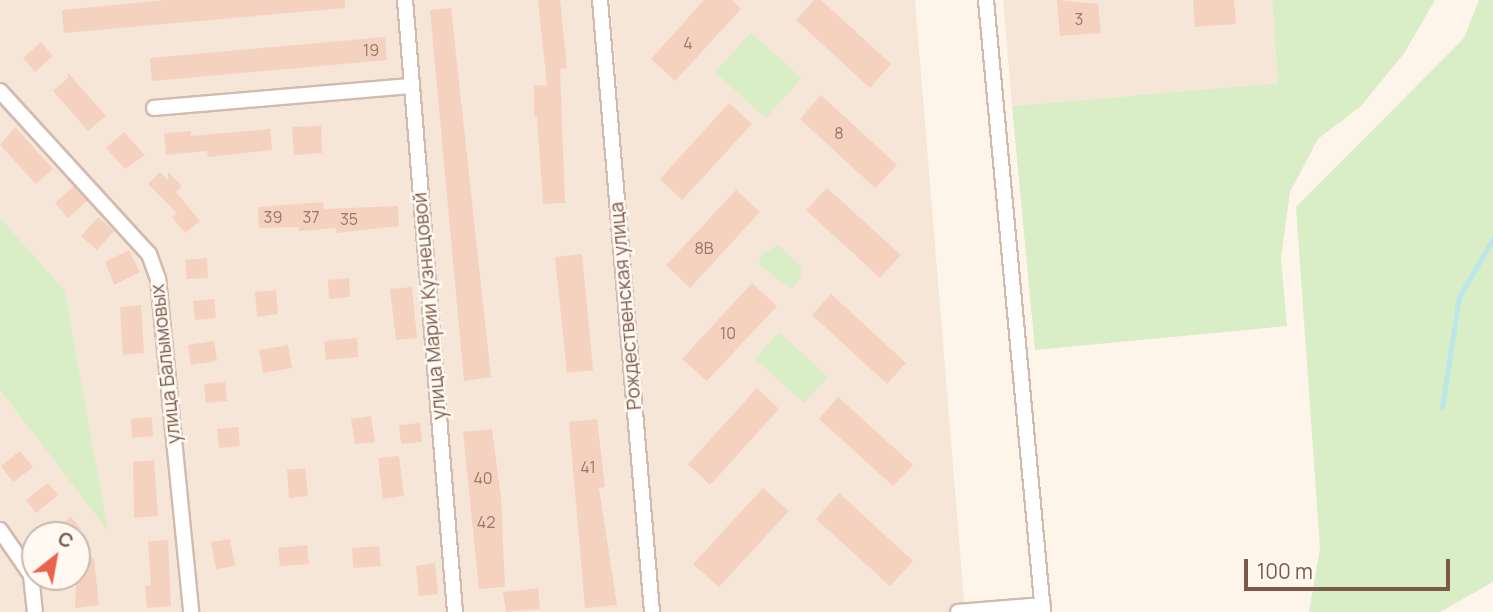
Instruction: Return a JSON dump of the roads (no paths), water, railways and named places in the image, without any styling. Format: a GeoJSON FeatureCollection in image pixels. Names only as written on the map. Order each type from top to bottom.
{"type":"FeatureCollection","features":[{"type":"Feature","properties":{"kind":"street","name":"улица Марии Кузнецовой"},"geometry":{"type":"LineString","coordinates":[[405,0],[455,612]]}},
{"type":"Feature","properties":{"kind":"street","name":"Рождественская улица"},"geometry":{"type":"LineString","coordinates":[[600,0],[652,612]]}},
{"type":"Feature","properties":{"kind":"street"},"geometry":{"type":"LineString","coordinates":[[958,612],[1043,609],[986,0]]}},
{"type":"Feature","properties":{"kind":"street"},"geometry":{"type":"LineString","coordinates":[[154,108],[412,86]]}},
{"type":"Feature","properties":{"kind":"street","name":"улица Балымовых"},"geometry":{"type":"LineString","coordinates":[[0,91],[149,254],[158,279],[191,612]]}},
{"type":"Feature","properties":{"kind":"street"},"geometry":{"type":"LineString","coordinates":[[0,530],[31,575],[34,612]]}},
{"type":"Feature","properties":{"kind":"waterway"},"geometry":{"type":"LineString","coordinates":[[1442,407],[1459,297],[1493,239]]}}]}
